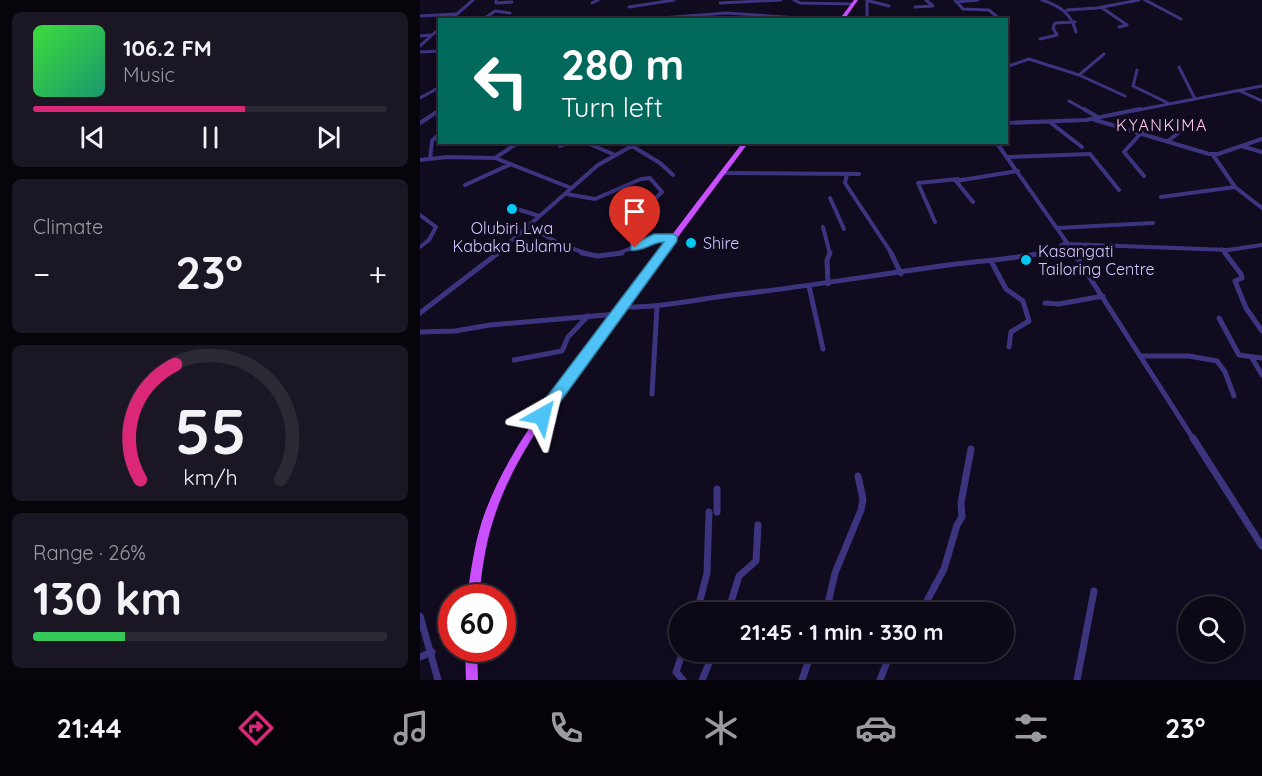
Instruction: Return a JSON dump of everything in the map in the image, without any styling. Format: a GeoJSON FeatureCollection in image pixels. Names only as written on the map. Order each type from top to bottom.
{"type":"FeatureCollection","features":[{"type":"Feature","properties":{"kind":"main road"},"geometry":{"type":"LineString","coordinates":[[842,18],[854,2]]}},
{"type":"Feature","properties":{"kind":"main road"},"geometry":{"type":"LineString","coordinates":[[475,584],[480,551],[493,505],[509,467],[529,432],[744,144]]}},
{"type":"Feature","properties":{"kind":"main road"},"geometry":{"type":"LineString","coordinates":[[471,662],[472,680]]}},
{"type":"Feature","properties":{"kind":"street"},"geometry":{"type":"LineString","coordinates":[[452,18],[473,0]]}},
{"type":"Feature","properties":{"kind":"street"},"geometry":{"type":"LineString","coordinates":[[496,0],[494,2],[512,2]]}},
{"type":"Feature","properties":{"kind":"street"},"geometry":{"type":"LineString","coordinates":[[592,3],[598,0]]}},
{"type":"Feature","properties":{"kind":"street"},"geometry":{"type":"LineString","coordinates":[[628,7],[674,0]]}},
{"type":"Feature","properties":{"kind":"street"},"geometry":{"type":"LineString","coordinates":[[720,3],[780,0],[777,15]]}},
{"type":"Feature","properties":{"kind":"street"},"geometry":{"type":"LineString","coordinates":[[794,0],[800,3],[854,2]]}},
{"type":"Feature","properties":{"kind":"street"},"geometry":{"type":"LineString","coordinates":[[874,2],[879,0]]}},
{"type":"Feature","properties":{"kind":"street"},"geometry":{"type":"LineString","coordinates":[[915,7],[933,6],[926,0]]}},
{"type":"Feature","properties":{"kind":"street"},"geometry":{"type":"LineString","coordinates":[[955,1],[978,0]]}},
{"type":"Feature","properties":{"kind":"street"},"geometry":{"type":"LineString","coordinates":[[1042,0],[1067,10],[1141,1],[1181,19]]}},
{"type":"Feature","properties":{"kind":"street"},"geometry":{"type":"LineString","coordinates":[[867,18],[868,1],[889,6]]}},
{"type":"Feature","properties":{"kind":"street"},"geometry":{"type":"LineString","coordinates":[[955,1],[966,10],[989,10],[999,18]]}},
{"type":"Feature","properties":{"kind":"street"},"geometry":{"type":"LineString","coordinates":[[1101,7],[1127,25],[1119,27]]}},
{"type":"Feature","properties":{"kind":"street"},"geometry":{"type":"LineString","coordinates":[[1067,10],[1075,22],[1076,32]]}},
{"type":"Feature","properties":{"kind":"street"},"geometry":{"type":"LineString","coordinates":[[485,18],[495,11],[510,13]]}},
{"type":"Feature","properties":{"kind":"street"},"geometry":{"type":"LineString","coordinates":[[420,16],[456,14]]}},
{"type":"Feature","properties":{"kind":"street"},"geometry":{"type":"LineString","coordinates":[[662,18],[680,14],[777,15],[808,18]]}},
{"type":"Feature","properties":{"kind":"street"},"geometry":{"type":"LineString","coordinates":[[1040,39],[1057,35],[1053,28],[1055,23],[1075,22]]}},
{"type":"Feature","properties":{"kind":"street"},"geometry":{"type":"LineString","coordinates":[[420,46],[438,30]]}},
{"type":"Feature","properties":{"kind":"street"},"geometry":{"type":"LineString","coordinates":[[420,36],[431,35]]}},
{"type":"Feature","properties":{"kind":"street"},"geometry":{"type":"LineString","coordinates":[[420,52],[438,51]]}},
{"type":"Feature","properties":{"kind":"street"},"geometry":{"type":"LineString","coordinates":[[1077,75],[1104,54]]}},
{"type":"Feature","properties":{"kind":"street"},"geometry":{"type":"LineString","coordinates":[[1008,66],[1029,58],[1077,75],[1125,96]]}},
{"type":"Feature","properties":{"kind":"street"},"geometry":{"type":"LineString","coordinates":[[1179,68],[1195,99]]}},
{"type":"Feature","properties":{"kind":"street"},"geometry":{"type":"LineString","coordinates":[[1137,70],[1133,86],[1170,104]]}},
{"type":"Feature","properties":{"kind":"street"},"geometry":{"type":"LineString","coordinates":[[1008,123],[1051,123],[1096,119],[1262,86]]}},
{"type":"Feature","properties":{"kind":"street"},"geometry":{"type":"LineString","coordinates":[[420,98],[438,88]]}},
{"type":"Feature","properties":{"kind":"street"},"geometry":{"type":"LineString","coordinates":[[1239,90],[1262,101]]}},
{"type":"Feature","properties":{"kind":"street"},"geometry":{"type":"LineString","coordinates":[[1069,101],[1096,119],[1213,155],[1262,139]]}},
{"type":"Feature","properties":{"kind":"street"},"geometry":{"type":"LineString","coordinates":[[420,123],[438,111]]}},
{"type":"Feature","properties":{"kind":"street"},"geometry":{"type":"LineString","coordinates":[[1051,123],[1082,147]]}},
{"type":"Feature","properties":{"kind":"street"},"geometry":{"type":"LineString","coordinates":[[1168,141],[1182,130]]}},
{"type":"Feature","properties":{"kind":"street"},"geometry":{"type":"LineString","coordinates":[[1142,132],[1124,152],[1144,176]]}},
{"type":"Feature","properties":{"kind":"street"},"geometry":{"type":"LineString","coordinates":[[430,159],[432,141],[438,136]]}},
{"type":"Feature","properties":{"kind":"street"},"geometry":{"type":"LineString","coordinates":[[495,158],[516,144]]}},
{"type":"Feature","properties":{"kind":"street"},"geometry":{"type":"LineString","coordinates":[[560,146],[565,144]]}},
{"type":"Feature","properties":{"kind":"street"},"geometry":{"type":"LineString","coordinates":[[590,144],[615,155]]}},
{"type":"Feature","properties":{"kind":"street"},"geometry":{"type":"LineString","coordinates":[[420,313],[493,257],[598,165],[636,144]]}},
{"type":"Feature","properties":{"kind":"street"},"geometry":{"type":"LineString","coordinates":[[998,144],[1103,296],[1262,546]]}},
{"type":"Feature","properties":{"kind":"street"},"geometry":{"type":"LineString","coordinates":[[632,146],[660,162],[673,175]]}},
{"type":"Feature","properties":{"kind":"street"},"geometry":{"type":"LineString","coordinates":[[1239,146],[1262,152]]}},
{"type":"Feature","properties":{"kind":"street"},"geometry":{"type":"LineString","coordinates":[[1008,157],[1090,154],[1115,181],[1119,190]]}},
{"type":"Feature","properties":{"kind":"street"},"geometry":{"type":"LineString","coordinates":[[1213,155],[1234,187],[1262,208]]}},
{"type":"Feature","properties":{"kind":"street"},"geometry":{"type":"LineString","coordinates":[[420,160],[495,158],[571,188]]}},
{"type":"Feature","properties":{"kind":"street"},"geometry":{"type":"LineString","coordinates":[[465,184],[511,164]]}},
{"type":"Feature","properties":{"kind":"street"},"geometry":{"type":"LineString","coordinates":[[935,222],[918,183],[1018,171]]}},
{"type":"Feature","properties":{"kind":"street"},"geometry":{"type":"LineString","coordinates":[[723,172],[859,174]]}},
{"type":"Feature","properties":{"kind":"street"},"geometry":{"type":"LineString","coordinates":[[847,174],[845,183],[887,243],[901,274]]}},
{"type":"Feature","properties":{"kind":"street"},"geometry":{"type":"LineString","coordinates":[[567,194],[595,199],[641,179],[648,179],[662,192],[652,205],[639,214]]}},
{"type":"Feature","properties":{"kind":"street"},"geometry":{"type":"LineString","coordinates":[[960,179],[957,181],[973,202]]}},
{"type":"Feature","properties":{"kind":"street"},"geometry":{"type":"LineString","coordinates":[[1161,197],[1234,187]]}},
{"type":"Feature","properties":{"kind":"street"},"geometry":{"type":"LineString","coordinates":[[830,198],[844,229]]}},
{"type":"Feature","properties":{"kind":"street"},"geometry":{"type":"LineString","coordinates":[[517,209],[539,216]]}},
{"type":"Feature","properties":{"kind":"street"},"geometry":{"type":"LineString","coordinates":[[420,215],[435,227],[434,233],[420,247]]}},
{"type":"Feature","properties":{"kind":"street"},"geometry":{"type":"LineString","coordinates":[[1057,228],[1153,223]]}},
{"type":"Feature","properties":{"kind":"street"},"geometry":{"type":"LineString","coordinates":[[528,226],[589,256],[611,256],[654,238],[673,238]]}},
{"type":"Feature","properties":{"kind":"street"},"geometry":{"type":"LineString","coordinates":[[823,227],[830,254],[827,260],[828,284]]}},
{"type":"Feature","properties":{"kind":"street"},"geometry":{"type":"LineString","coordinates":[[420,332],[455,331],[474,327],[588,316],[619,310],[657,307],[693,299],[901,274],[1045,252],[1067,243],[1222,249],[1261,247]]}},
{"type":"Feature","properties":{"kind":"street"},"geometry":{"type":"LineString","coordinates":[[1222,249],[1241,274],[1242,278],[1235,282],[1241,299],[1249,317],[1262,332]]}},
{"type":"Feature","properties":{"kind":"street"},"geometry":{"type":"LineString","coordinates":[[990,261],[1005,289],[1023,301],[1029,321],[1010,332],[1009,347]]}},
{"type":"Feature","properties":{"kind":"street"},"geometry":{"type":"LineString","coordinates":[[809,286],[822,349]]}},
{"type":"Feature","properties":{"kind":"street"},"geometry":{"type":"LineString","coordinates":[[1045,303],[1103,296]]}},
{"type":"Feature","properties":{"kind":"street"},"geometry":{"type":"LineString","coordinates":[[652,394],[657,307]]}},
{"type":"Feature","properties":{"kind":"street"},"geometry":{"type":"LineString","coordinates":[[514,360],[561,351],[568,338],[588,316]]}},
{"type":"Feature","properties":{"kind":"street"},"geometry":{"type":"LineString","coordinates":[[1219,318],[1238,353],[1252,358],[1262,358]]}},
{"type":"Feature","properties":{"kind":"street"},"geometry":{"type":"LineString","coordinates":[[1141,356],[1189,356],[1217,361],[1225,372],[1234,396]]}},
{"type":"Feature","properties":{"kind":"street"},"geometry":{"type":"LineString","coordinates":[[1252,358],[1262,375]]}},
{"type":"Feature","properties":{"kind":"street"},"geometry":{"type":"LineString","coordinates":[[926,602],[944,568],[957,525],[962,517],[961,503],[971,449]]}},
{"type":"Feature","properties":{"kind":"street"},"geometry":{"type":"LineString","coordinates":[[828,602],[835,573],[861,510],[863,499],[858,476]]}},
{"type":"Feature","properties":{"kind":"street"},"geometry":{"type":"LineString","coordinates":[[700,602],[707,573],[717,489]]}},
{"type":"Feature","properties":{"kind":"street"},"geometry":{"type":"LineString","coordinates":[[731,602],[738,579],[747,565],[756,561],[758,525]]}},
{"type":"Feature","properties":{"kind":"street"},"geometry":{"type":"LineString","coordinates":[[1077,680],[1094,591]]}},
{"type":"Feature","properties":{"kind":"street"},"geometry":{"type":"LineString","coordinates":[[420,616],[432,652],[438,680]]}},
{"type":"Feature","properties":{"kind":"street"},"geometry":{"type":"LineString","coordinates":[[420,657],[432,652]]}},
{"type":"Feature","properties":{"kind":"street"},"geometry":{"type":"LineString","coordinates":[[679,662],[676,672],[683,680]]}},
{"type":"Feature","properties":{"kind":"street"},"geometry":{"type":"LineString","coordinates":[[702,680],[709,662]]}},
{"type":"Feature","properties":{"kind":"street"},"geometry":{"type":"LineString","coordinates":[[802,680],[808,662]]}},
{"type":"Feature","properties":{"kind":"street"},"geometry":{"type":"LineString","coordinates":[[880,680],[887,662]]}},
{"type":"Feature","properties":{"kind":"place","name":"Olubiri Lwa Kabaka Bulamu"},"geometry":{"type":"Point","coordinates":[512,209]}},
{"type":"Feature","properties":{"kind":"place","name":"Shire"},"geometry":{"type":"Point","coordinates":[691,243]}},
{"type":"Feature","properties":{"kind":"place","name":"Kasangati Tailoring Centre"},"geometry":{"type":"Point","coordinates":[1026,260]}},
{"type":"Feature","properties":{"kind":"district","name":"KYANKIMA"},"geometry":{"type":"Point","coordinates":[1162,125]}},
{"type":"Feature","properties":{"kind":"route"},"geometry":{"type":"LineString","coordinates":[[542,416],[673,238],[654,238],[635,248]]}}]}
